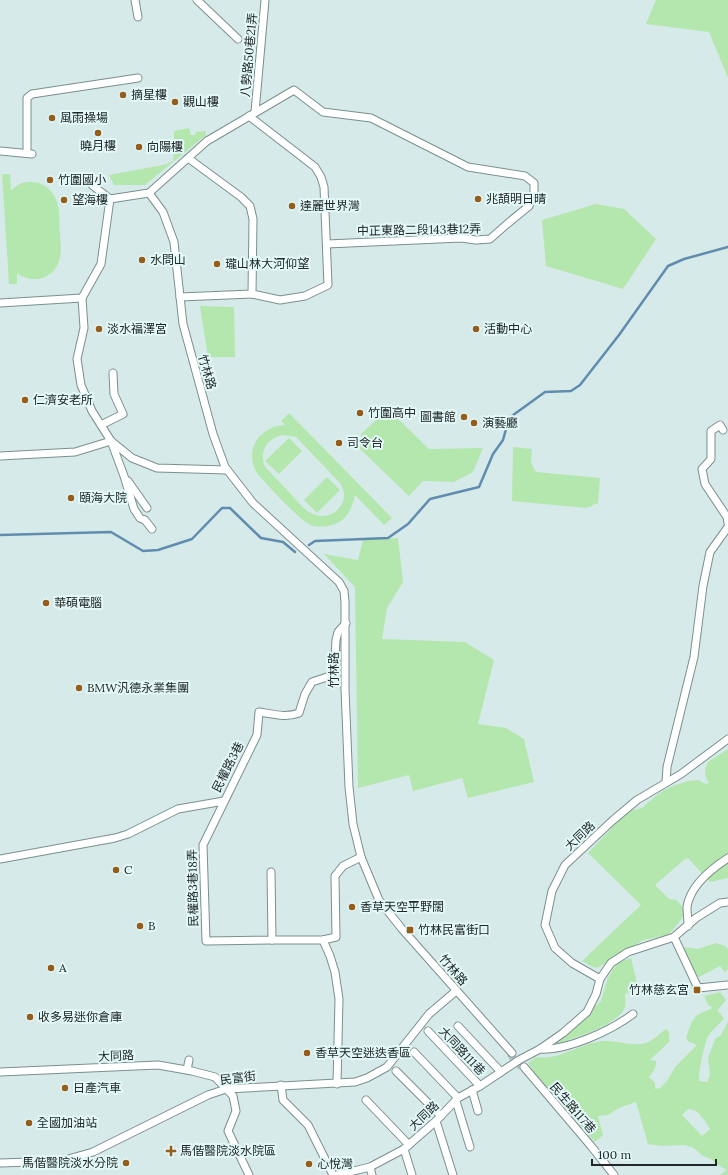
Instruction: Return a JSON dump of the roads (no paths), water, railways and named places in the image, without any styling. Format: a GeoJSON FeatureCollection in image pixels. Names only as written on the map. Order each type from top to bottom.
{"type":"FeatureCollection","features":[{"type":"Feature","properties":{"kind":"street"},"geometry":{"type":"LineString","coordinates":[[135,0],[138,17]]}},
{"type":"Feature","properties":{"kind":"street"},"geometry":{"type":"LineString","coordinates":[[197,0],[238,39]]}},
{"type":"Feature","properties":{"kind":"street","name":"八勢路50巷21弄"},"geometry":{"type":"LineString","coordinates":[[252,114],[266,0]]}},
{"type":"Feature","properties":{"kind":"street"},"geometry":{"type":"LineString","coordinates":[[0,151],[30,154],[26,98],[32,94],[138,78]]}},
{"type":"Feature","properties":{"kind":"street","name":"中正東路二段143巷12弄"},"geometry":{"type":"LineString","coordinates":[[252,114],[294,90],[323,112],[371,118],[468,167],[525,176],[534,183],[534,194],[529,206],[490,239],[476,240],[461,238],[326,244]]}},
{"type":"Feature","properties":{"kind":"street"},"geometry":{"type":"LineString","coordinates":[[92,185],[110,199],[149,193],[207,141],[252,114],[315,166],[324,187],[328,285],[305,296],[280,300],[252,294],[180,297]]}},
{"type":"Feature","properties":{"kind":"street"},"geometry":{"type":"LineString","coordinates":[[188,158],[241,197],[250,206],[253,219],[252,294]]}},
{"type":"Feature","properties":{"kind":"street","name":"竹林路"},"geometry":{"type":"LineString","coordinates":[[149,193],[163,212],[174,242],[183,324],[213,434],[227,470],[253,503],[339,582],[344,591],[346,623],[345,689],[348,787],[353,824],[361,857],[379,900],[402,929],[511,1053]]}},
{"type":"Feature","properties":{"kind":"street"},"geometry":{"type":"LineString","coordinates":[[110,199],[101,264],[82,298],[84,328],[77,359],[81,385],[92,412],[111,441],[134,509],[140,518],[145,520],[152,529]]}},
{"type":"Feature","properties":{"kind":"street"},"geometry":{"type":"LineString","coordinates":[[0,303],[82,298]]}},
{"type":"Feature","properties":{"kind":"street"},"geometry":{"type":"LineString","coordinates":[[101,425],[123,414],[114,394],[113,373]]}},
{"type":"Feature","properties":{"kind":"street"},"geometry":{"type":"LineString","coordinates":[[723,430],[720,425],[711,431],[711,459],[702,469],[705,484],[727,517],[728,523]]}},
{"type":"Feature","properties":{"kind":"street"},"geometry":{"type":"LineString","coordinates":[[111,441],[132,458],[157,468],[227,470]]}},
{"type":"Feature","properties":{"kind":"street"},"geometry":{"type":"LineString","coordinates":[[0,456],[75,452],[111,441]]}},
{"type":"Feature","properties":{"kind":"street"},"geometry":{"type":"LineString","coordinates":[[124,476],[147,508]]}},
{"type":"Feature","properties":{"kind":"street"},"geometry":{"type":"LineString","coordinates":[[666,782],[667,767],[694,657],[703,586],[710,552],[728,527]]}},
{"type":"Feature","properties":{"kind":"street","name":"民權路3巷"},"geometry":{"type":"LineString","coordinates":[[0,859],[115,838],[128,834],[178,809],[224,801],[257,735],[259,712],[286,716],[299,713],[305,694],[312,682],[327,678],[334,673],[336,640],[338,632],[346,623]]}},
{"type":"Feature","properties":{"kind":"street","name":"大同路"},"geometry":{"type":"LineString","coordinates":[[600,979],[572,964],[555,948],[545,925],[552,890],[565,865],[637,800],[681,774],[728,739]]}},
{"type":"Feature","properties":{"kind":"street","name":"民權路3巷18弄"},"geometry":{"type":"LineString","coordinates":[[224,801],[203,845],[206,941],[272,940]]}},
{"type":"Feature","properties":{"kind":"street"},"geometry":{"type":"LineString","coordinates":[[271,872],[272,940],[323,940],[336,937],[335,876],[343,866],[361,857]]}},
{"type":"Feature","properties":{"kind":"street"},"geometry":{"type":"LineString","coordinates":[[688,926],[687,908],[690,896],[701,880],[728,858]]}},
{"type":"Feature","properties":{"kind":"street","name":"大同路"},"geometry":{"type":"LineString","coordinates":[[337,1175],[370,1167],[407,1147],[457,1100],[519,1060],[540,1049],[563,1033],[586,1012],[596,994],[600,979],[611,962],[628,952],[674,937],[696,918],[720,904],[728,902]]}},
{"type":"Feature","properties":{"kind":"street"},"geometry":{"type":"LineString","coordinates":[[674,937],[698,988],[728,985]]}},
{"type":"Feature","properties":{"kind":"street"},"geometry":{"type":"LineString","coordinates":[[323,940],[335,972],[339,998],[337,1084]]}},
{"type":"Feature","properties":{"kind":"street","name":"民富街"},"geometry":{"type":"LineString","coordinates":[[0,1163],[61,1161],[93,1152],[208,1095],[226,1089],[337,1084],[355,1082],[367,1078],[386,1067],[429,1014],[456,991]]}},
{"type":"Feature","properties":{"kind":"street"},"geometry":{"type":"LineString","coordinates":[[540,1049],[548,1050],[585,1040],[623,1021],[633,1014]]}},
{"type":"Feature","properties":{"kind":"street"},"geometry":{"type":"LineString","coordinates":[[458,1026],[501,1072]]}},
{"type":"Feature","properties":{"kind":"street","name":"大同路111巷"},"geometry":{"type":"LineString","coordinates":[[428,1031],[480,1086]]}},
{"type":"Feature","properties":{"kind":"street"},"geometry":{"type":"LineString","coordinates":[[414,1052],[457,1100],[470,1147]]}},
{"type":"Feature","properties":{"kind":"street"},"geometry":{"type":"LineString","coordinates":[[187,1070],[189,1060]]}},
{"type":"Feature","properties":{"kind":"street","name":"大同路"},"geometry":{"type":"LineString","coordinates":[[0,1072],[158,1065],[215,1077],[233,1096],[236,1111],[228,1131],[250,1175]]}},
{"type":"Feature","properties":{"kind":"street","name":"民生路117巷"},"geometry":{"type":"LineString","coordinates":[[523,1067],[614,1175]]}},
{"type":"Feature","properties":{"kind":"street"},"geometry":{"type":"LineString","coordinates":[[396,1071],[439,1118],[453,1175]]}},
{"type":"Feature","properties":{"kind":"street"},"geometry":{"type":"LineString","coordinates":[[281,1086],[283,1100],[308,1125],[333,1175]]}},
{"type":"Feature","properties":{"kind":"street"},"geometry":{"type":"LineString","coordinates":[[472,1090],[478,1111]]}},
{"type":"Feature","properties":{"kind":"street"},"geometry":{"type":"LineString","coordinates":[[366,1100],[407,1147],[412,1175]]}},
{"type":"Feature","properties":{"kind":"street"},"geometry":{"type":"LineString","coordinates":[[370,1167],[372,1175]]}},
{"type":"Feature","properties":{"kind":"waterway"},"geometry":{"type":"LineString","coordinates":[[309,545],[315,541],[388,538],[408,524],[430,499],[479,487],[493,454],[503,440],[509,418],[545,392],[571,391],[580,385],[619,335],[668,266],[684,259],[728,247]]}},
{"type":"Feature","properties":{"kind":"waterway"},"geometry":{"type":"LineString","coordinates":[[0,535],[111,532],[143,551],[158,550],[192,539],[222,508],[230,508],[261,538],[283,542],[295,552]]}},
{"type":"Feature","properties":{"kind":"tunnel"},"geometry":{"type":"LineString","coordinates":[[510,1054],[522,1068]]}},
{"type":"Feature","properties":{"kind":"place","name":"摘星樓"},"geometry":{"type":"Point","coordinates":[123,95]}},
{"type":"Feature","properties":{"kind":"place","name":"觀山樓"},"geometry":{"type":"Point","coordinates":[175,102]}},
{"type":"Feature","properties":{"kind":"place","name":"風雨操場"},"geometry":{"type":"Point","coordinates":[52,118]}},
{"type":"Feature","properties":{"kind":"place","name":"曉月樓"},"geometry":{"type":"Point","coordinates":[98,133]}},
{"type":"Feature","properties":{"kind":"place","name":"向陽樓"},"geometry":{"type":"Point","coordinates":[139,147]}},
{"type":"Feature","properties":{"kind":"place","name":"竹圍國小"},"geometry":{"type":"Point","coordinates":[50,180]}},
{"type":"Feature","properties":{"kind":"place","name":"兆頡明日晴"},"geometry":{"type":"Point","coordinates":[478,199]}},
{"type":"Feature","properties":{"kind":"place","name":"望海樓"},"geometry":{"type":"Point","coordinates":[64,200]}},
{"type":"Feature","properties":{"kind":"place","name":"達麗世界灣"},"geometry":{"type":"Point","coordinates":[292,206]}},
{"type":"Feature","properties":{"kind":"place","name":"水問山"},"geometry":{"type":"Point","coordinates":[142,260]}},
{"type":"Feature","properties":{"kind":"place","name":"瓏山林大河仰望"},"geometry":{"type":"Point","coordinates":[217,264]}},
{"type":"Feature","properties":{"kind":"place","name":"淡水福澤宮"},"geometry":{"type":"Point","coordinates":[99,329]}},
{"type":"Feature","properties":{"kind":"place","name":"活動中心"},"geometry":{"type":"Point","coordinates":[476,329]}},
{"type":"Feature","properties":{"kind":"place","name":"仁濟安老所"},"geometry":{"type":"Point","coordinates":[25,400]}},
{"type":"Feature","properties":{"kind":"place","name":"竹圍高中"},"geometry":{"type":"Point","coordinates":[360,413]}},
{"type":"Feature","properties":{"kind":"place","name":"圖書館"},"geometry":{"type":"Point","coordinates":[464,417]}},
{"type":"Feature","properties":{"kind":"place","name":"演藝廳"},"geometry":{"type":"Point","coordinates":[474,423]}},
{"type":"Feature","properties":{"kind":"place","name":"司令台"},"geometry":{"type":"Point","coordinates":[339,443]}},
{"type":"Feature","properties":{"kind":"place","name":"頤海大院"},"geometry":{"type":"Point","coordinates":[71,498]}},
{"type":"Feature","properties":{"kind":"place","name":"華碩電腦"},"geometry":{"type":"Point","coordinates":[46,603]}},
{"type":"Feature","properties":{"kind":"place","name":"BMW汎德永業集團"},"geometry":{"type":"Point","coordinates":[79,688]}},
{"type":"Feature","properties":{"kind":"place","name":"C"},"geometry":{"type":"Point","coordinates":[116,870]}},
{"type":"Feature","properties":{"kind":"place","name":"香草天空平野闊"},"geometry":{"type":"Point","coordinates":[352,907]}},
{"type":"Feature","properties":{"kind":"place","name":"B"},"geometry":{"type":"Point","coordinates":[140,926]}},
{"type":"Feature","properties":{"kind":"place","name":"竹林民富街口"},"geometry":{"type":"Point","coordinates":[410,930]}},
{"type":"Feature","properties":{"kind":"place","name":"A"},"geometry":{"type":"Point","coordinates":[51,968]}},
{"type":"Feature","properties":{"kind":"place","name":"竹林慈玄宮"},"geometry":{"type":"Point","coordinates":[697,990]}},
{"type":"Feature","properties":{"kind":"place","name":"收多易迷你倉庫"},"geometry":{"type":"Point","coordinates":[30,1017]}},
{"type":"Feature","properties":{"kind":"place","name":"香草天空迷迭香區"},"geometry":{"type":"Point","coordinates":[307,1053]}},
{"type":"Feature","properties":{"kind":"place","name":"日產汽車"},"geometry":{"type":"Point","coordinates":[65,1088]}},
{"type":"Feature","properties":{"kind":"place","name":"全國加油站"},"geometry":{"type":"Point","coordinates":[29,1123]}},
{"type":"Feature","properties":{"kind":"place","name":"馬偕醫院淡水院區"},"geometry":{"type":"Point","coordinates":[171,1151]}},
{"type":"Feature","properties":{"kind":"place","name":"馬偕醫院淡水分院"},"geometry":{"type":"Point","coordinates":[126,1163]}},
{"type":"Feature","properties":{"kind":"place","name":"心悅灣"},"geometry":{"type":"Point","coordinates":[309,1164]}}]}
